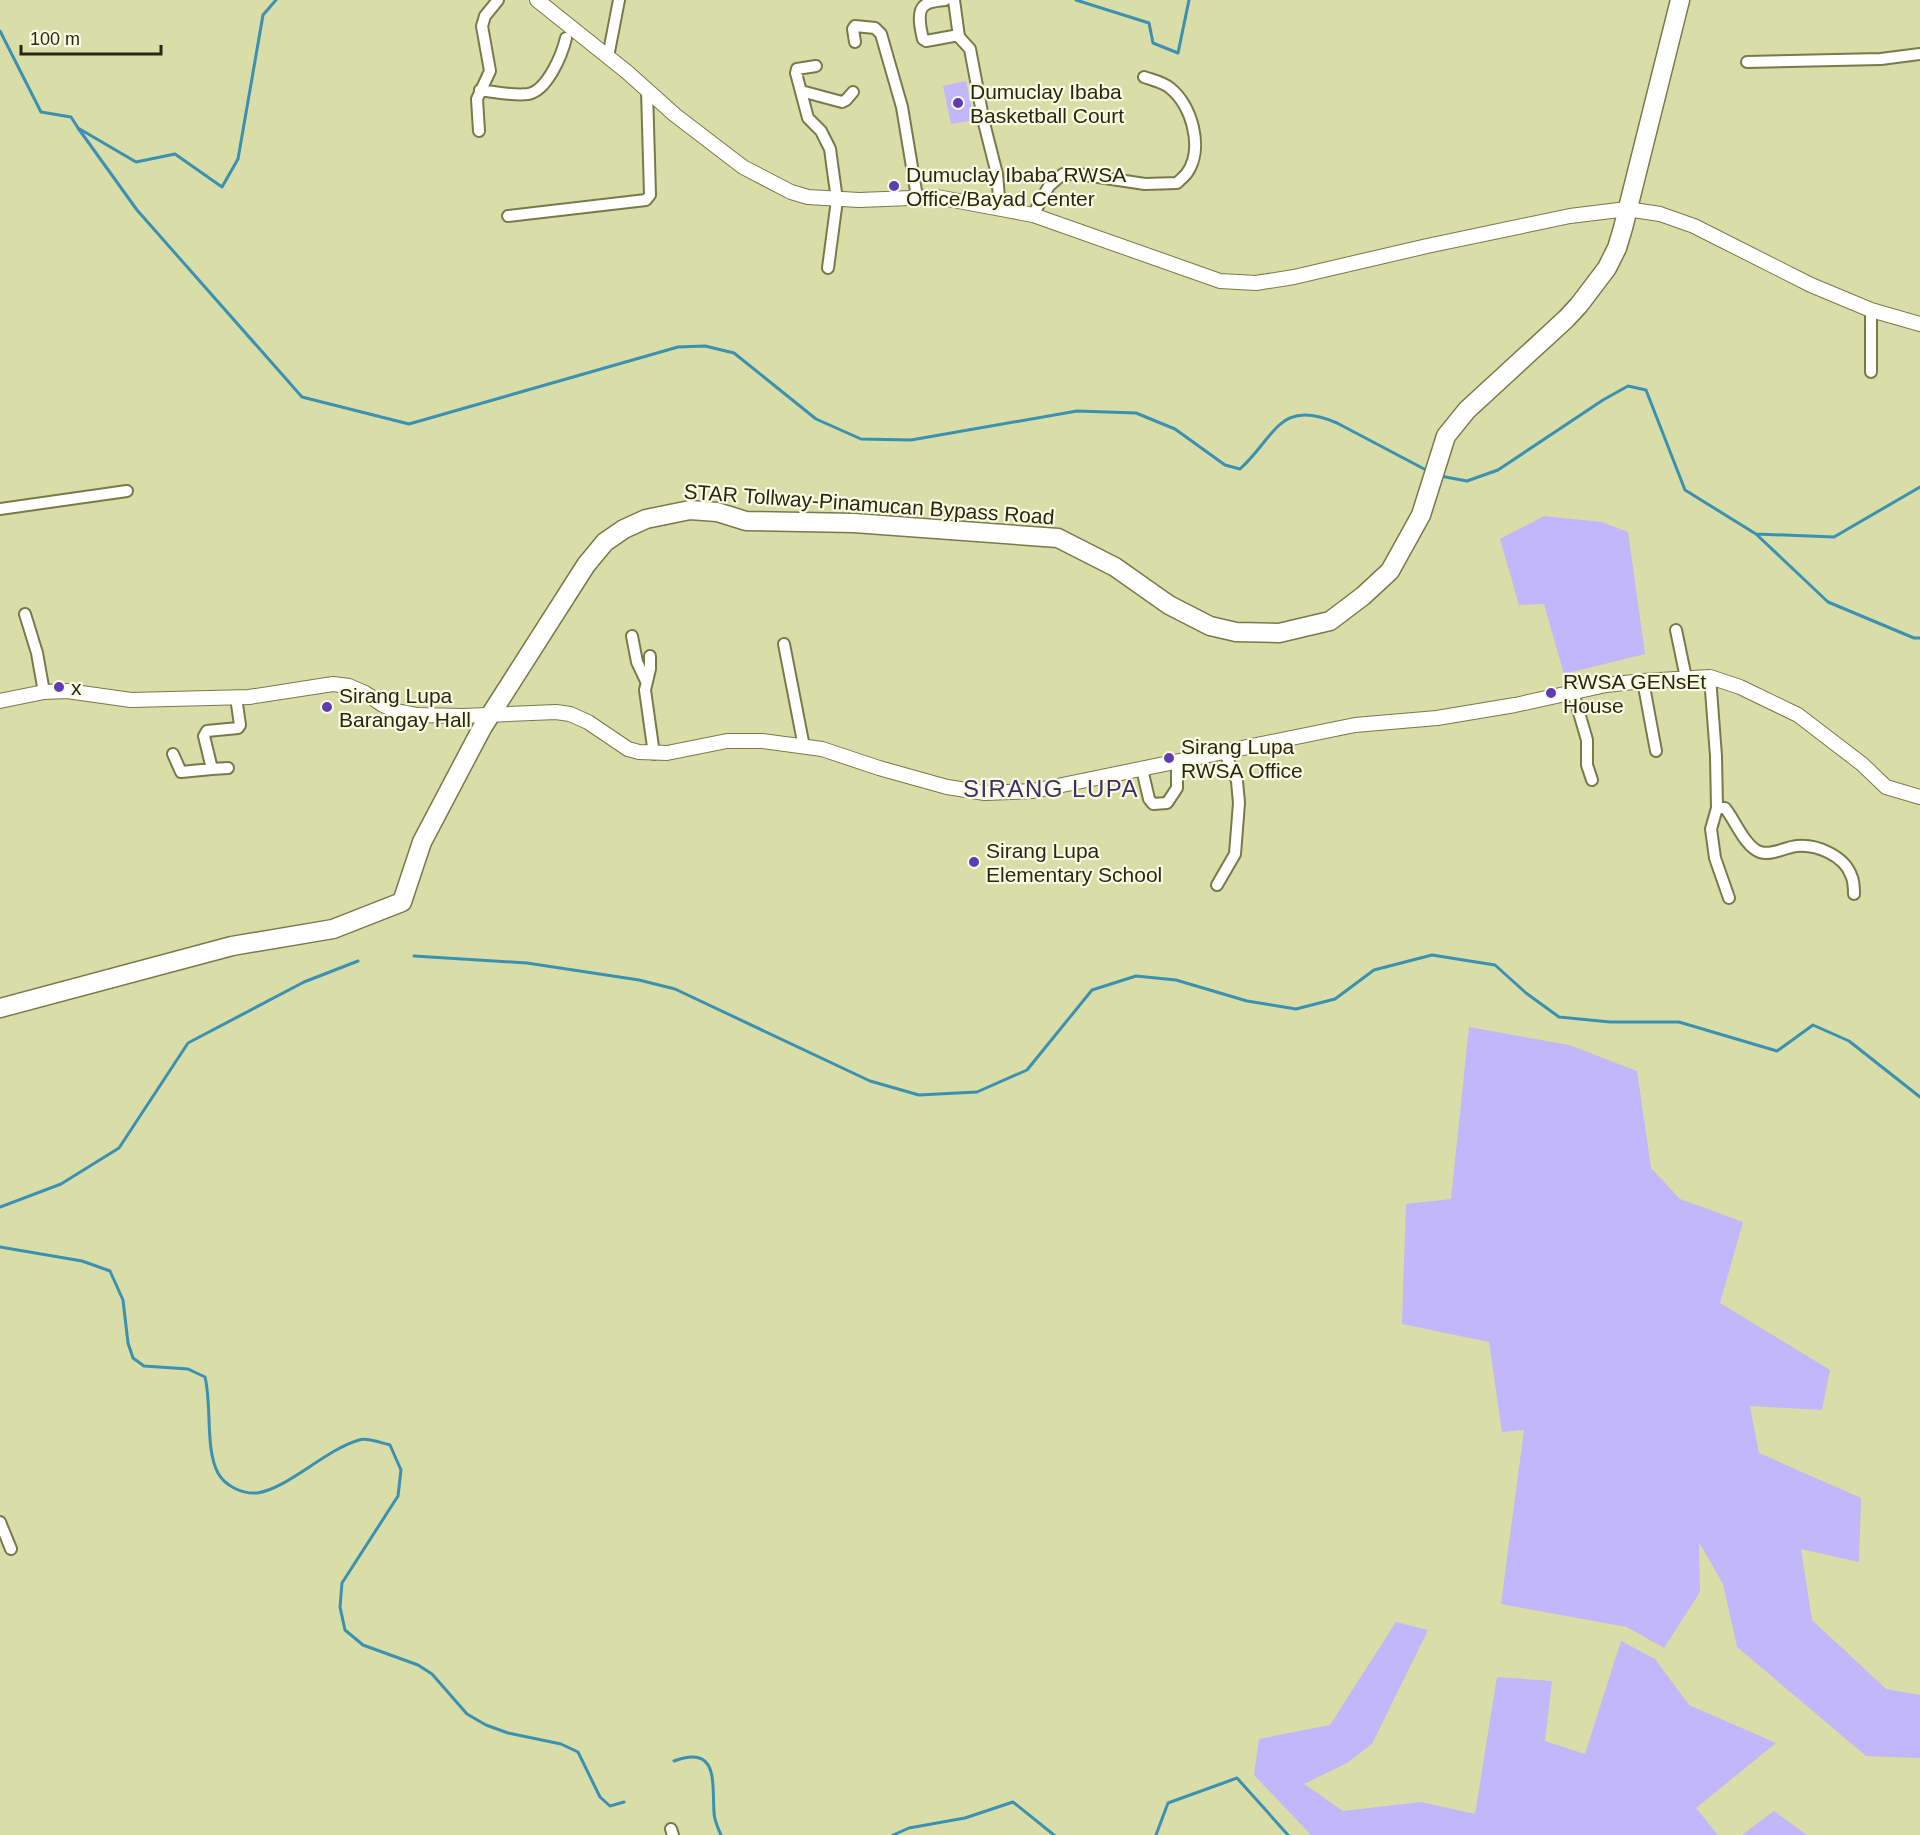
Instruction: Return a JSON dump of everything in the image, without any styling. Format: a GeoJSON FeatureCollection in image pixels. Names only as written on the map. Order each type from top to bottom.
{"type":"FeatureCollection","features":[{"type":"Feature","properties":{"kind":"main road","name":"STAR Tollway-Pinamucan Bypass Road"},"geometry":{"type":"LineString","coordinates":[[0,1008],[232,946],[333,929],[402,902],[422,842],[490,714],[586,565],[605,542],[624,528],[646,519],[690,510],[717,512],[746,521],[854,523],[1058,538],[1115,567],[1168,605],[1210,626],[1236,632],[1279,633],[1330,621],[1363,596],[1390,571],[1421,515],[1446,436],[1467,410],[1566,319],[1595,286],[1607,268],[1617,248],[1680,0]]}},
{"type":"Feature","properties":{"kind":"street"},"geometry":{"type":"LineString","coordinates":[[479,130],[477,99],[490,71],[482,26],[485,16],[498,0]]}},
{"type":"Feature","properties":{"kind":"street"},"geometry":{"type":"LineString","coordinates":[[537,0],[675,115],[743,167],[791,192],[808,197],[837,200],[937,197],[1033,215],[1220,281],[1256,283],[1294,277],[1559,218],[1627,209],[1660,214],[1694,226],[1811,285],[1871,310],[1920,324]]}},
{"type":"Feature","properties":{"kind":"street"},"geometry":{"type":"LineString","coordinates":[[608,57],[619,0]]}},
{"type":"Feature","properties":{"kind":"street"},"geometry":{"type":"LineString","coordinates":[[945,0],[925,5],[922,8],[920,27],[923,39],[926,41],[959,35]]}},
{"type":"Feature","properties":{"kind":"street"},"geometry":{"type":"LineString","coordinates":[[954,0],[959,35],[961,41],[970,50],[984,123],[997,174],[1000,209]]}},
{"type":"Feature","properties":{"kind":"street"},"geometry":{"type":"LineString","coordinates":[[855,42],[853,29],[855,26],[875,28],[881,34],[902,107],[917,197]]}},
{"type":"Feature","properties":{"kind":"street"},"geometry":{"type":"LineString","coordinates":[[480,90],[525,94],[536,91],[546,80],[562,54],[566,38]]}},
{"type":"Feature","properties":{"kind":"street"},"geometry":{"type":"LineString","coordinates":[[1747,62],[1881,59],[1920,54]]}},
{"type":"Feature","properties":{"kind":"street"},"geometry":{"type":"LineString","coordinates":[[816,66],[796,71],[808,118],[821,131],[829,144],[837,200],[828,268]]}},
{"type":"Feature","properties":{"kind":"street"},"geometry":{"type":"LineString","coordinates":[[1033,215],[1049,186],[1064,174],[1145,184],[1177,183],[1186,174],[1192,163],[1195,145],[1191,120],[1180,98],[1168,86],[1144,77]]}},
{"type":"Feature","properties":{"kind":"street"},"geometry":{"type":"LineString","coordinates":[[508,216],[646,200],[650,195],[647,90]]}},
{"type":"Feature","properties":{"kind":"street"},"geometry":{"type":"LineString","coordinates":[[801,91],[842,102],[853,92]]}},
{"type":"Feature","properties":{"kind":"street"},"geometry":{"type":"LineString","coordinates":[[1871,310],[1871,372]]}},
{"type":"Feature","properties":{"kind":"street"},"geometry":{"type":"LineString","coordinates":[[0,509],[127,491]]}},
{"type":"Feature","properties":{"kind":"street"},"geometry":{"type":"LineString","coordinates":[[25,614],[33,636],[44,692]]}},
{"type":"Feature","properties":{"kind":"street"},"geometry":{"type":"LineString","coordinates":[[1676,630],[1686,678]]}},
{"type":"Feature","properties":{"kind":"street"},"geometry":{"type":"LineString","coordinates":[[632,636],[637,662],[646,681]]}},
{"type":"Feature","properties":{"kind":"street"},"geometry":{"type":"LineString","coordinates":[[784,644],[804,747]]}},
{"type":"Feature","properties":{"kind":"street"},"geometry":{"type":"LineString","coordinates":[[650,656],[646,701],[654,754]]}},
{"type":"Feature","properties":{"kind":"street"},"geometry":{"type":"LineString","coordinates":[[0,701],[44,692],[67,691],[131,700],[249,697],[333,684],[348,686],[397,711],[417,715],[463,716],[555,712],[570,714],[588,722],[628,749],[654,754],[727,741],[762,741],[822,749],[947,787],[985,793],[1033,792],[1355,725],[1437,718],[1515,705],[1606,685],[1710,677],[1740,687],[1798,715],[1862,764],[1886,787],[1920,797]]}},
{"type":"Feature","properties":{"kind":"street"},"geometry":{"type":"LineString","coordinates":[[1710,677],[1717,808],[1711,829],[1712,842],[1715,858],[1729,897]]}},
{"type":"Feature","properties":{"kind":"street"},"geometry":{"type":"LineString","coordinates":[[1643,681],[1656,751]]}},
{"type":"Feature","properties":{"kind":"street"},"geometry":{"type":"LineString","coordinates":[[1573,692],[1587,740],[1586,757],[1592,780]]}},
{"type":"Feature","properties":{"kind":"street"},"geometry":{"type":"LineString","coordinates":[[212,769],[205,744],[205,733],[211,730],[238,728],[240,725],[236,697]]}},
{"type":"Feature","properties":{"kind":"street"},"geometry":{"type":"LineString","coordinates":[[173,753],[181,772],[228,768]]}},
{"type":"Feature","properties":{"kind":"street"},"geometry":{"type":"LineString","coordinates":[[1217,885],[1235,854],[1239,803],[1237,781],[1225,753]]}},
{"type":"Feature","properties":{"kind":"street"},"geometry":{"type":"LineString","coordinates":[[1142,769],[1149,799],[1153,804],[1159,805],[1167,803],[1177,788],[1177,762]]}},
{"type":"Feature","properties":{"kind":"street"},"geometry":{"type":"LineString","coordinates":[[1717,808],[1725,808],[1749,844],[1760,852],[1808,846],[1822,850],[1840,860],[1848,868],[1853,878],[1854,894]]}},
{"type":"Feature","properties":{"kind":"street"},"geometry":{"type":"LineString","coordinates":[[0,1522],[11,1549]]}},
{"type":"Feature","properties":{"kind":"shaded area","name":"Dumuclay Ibaba Basketball Court"},"geometry":{"type":"Polygon","coordinates":[[[966,81],[974,120],[951,124],[943,86],[966,81]]]}},
{"type":"Feature","properties":{"kind":"shaded area"},"geometry":{"type":"Polygon","coordinates":[[[1544,516],[1602,522],[1628,532],[1645,654],[1564,674],[1544,604],[1519,605],[1500,539],[1544,516]]]}},
{"type":"Feature","properties":{"kind":"shaded area"},"geometry":{"type":"Polygon","coordinates":[[[1469,1027],[1569,1045],[1637,1071],[1651,1168],[1680,1199],[1743,1222],[1720,1303],[1830,1370],[1822,1410],[1750,1406],[1759,1453],[1861,1498],[1859,1562],[1801,1549],[1812,1620],[1886,1689],[1920,1695],[1920,1758],[1866,1756],[1737,1647],[1723,1584],[1699,1542],[1700,1592],[1664,1648],[1627,1627],[1501,1604],[1524,1430],[1502,1432],[1489,1342],[1402,1324],[1406,1204],[1451,1199],[1469,1027]]]}},
{"type":"Feature","properties":{"kind":"shaded area"},"geometry":{"type":"Polygon","coordinates":[[[1396,1622],[1428,1630],[1372,1744],[1347,1763],[1304,1784],[1343,1811],[1421,1802],[1475,1814],[1497,1677],[1552,1681],[1545,1741],[1585,1754],[1621,1641],[1655,1659],[1689,1705],[1776,1743],[1696,1808],[1718,1835],[1311,1835],[1254,1775],[1259,1739],[1330,1725],[1396,1622]]]}},
{"type":"Feature","properties":{"kind":"shaded area"},"geometry":{"type":"Polygon","coordinates":[[[1774,1811],[1807,1835],[1742,1835],[1774,1811]]]}},
{"type":"Feature","properties":{"kind":"waterway"},"geometry":{"type":"LineString","coordinates":[[0,31],[41,112],[71,117],[78,128],[136,162],[175,154],[222,187],[238,159],[263,15],[276,0]]}},
{"type":"Feature","properties":{"kind":"waterway"},"geometry":{"type":"LineString","coordinates":[[1076,0],[1149,23],[1153,43],[1178,53],[1189,0]]}},
{"type":"Feature","properties":{"kind":"waterway"},"geometry":{"type":"LineString","coordinates":[[78,128],[137,210],[302,397],[409,424],[678,347],[705,346],[734,353],[816,419],[861,439],[911,440],[1077,411],[1136,413],[1175,429],[1225,465],[1240,469],[1280,424],[1302,415],[1318,416],[1337,423],[1428,471]]}},
{"type":"Feature","properties":{"kind":"waterway"},"geometry":{"type":"LineString","coordinates":[[1440,476],[1467,481],[1498,470],[1603,400],[1628,386],[1646,390],[1685,490],[1756,534],[1834,537],[1920,487]]}},
{"type":"Feature","properties":{"kind":"waterway"},"geometry":{"type":"LineString","coordinates":[[1756,534],[1828,602],[1914,638],[1920,638]]}},
{"type":"Feature","properties":{"kind":"waterway"},"geometry":{"type":"LineString","coordinates":[[414,956],[527,963],[639,980],[675,989],[870,1081],[919,1095],[977,1092],[1027,1070],[1092,990],[1136,976],[1176,980],[1247,1001],[1296,1009],[1335,999],[1374,970],[1432,955],[1495,965],[1526,993],[1559,1017],[1610,1022],[1679,1022],[1777,1051],[1813,1025],[1849,1041],[1920,1097]]}},
{"type":"Feature","properties":{"kind":"waterway"},"geometry":{"type":"LineString","coordinates":[[0,1207],[61,1184],[119,1148],[188,1043],[304,982],[358,961]]}},
{"type":"Feature","properties":{"kind":"waterway"},"geometry":{"type":"LineString","coordinates":[[0,1247],[82,1261],[110,1271],[123,1300],[128,1343],[133,1358],[144,1366],[188,1369],[205,1377],[211,1452],[221,1478],[234,1488],[251,1493],[269,1490],[333,1452],[362,1439],[390,1445],[401,1470],[398,1496],[342,1583],[340,1607],[345,1630],[363,1645],[418,1665],[432,1674],[467,1714],[486,1725],[508,1733],[561,1744],[578,1752],[600,1797],[610,1806],[624,1802]]}},
{"type":"Feature","properties":{"kind":"waterway"},"geometry":{"type":"LineString","coordinates":[[674,1761],[689,1757],[699,1758],[706,1762],[712,1779],[714,1815],[721,1835]]}},
{"type":"Feature","properties":{"kind":"waterway"},"geometry":{"type":"LineString","coordinates":[[1156,1835],[1168,1803],[1237,1778],[1288,1835]]}},
{"type":"Feature","properties":{"kind":"waterway"},"geometry":{"type":"LineString","coordinates":[[893,1835],[909,1828],[965,1818],[1013,1802],[1054,1835]]}},
{"type":"Feature","properties":{"kind":"place","name":"Dumuclay Ibaba Basketball Court"},"geometry":{"type":"Point","coordinates":[958,103]}},
{"type":"Feature","properties":{"kind":"place","name":"Dumuclay Ibaba RWSA Office/Bayad Center"},"geometry":{"type":"Point","coordinates":[894,186]}},
{"type":"Feature","properties":{"kind":"place","name":"x"},"geometry":{"type":"Point","coordinates":[59,687]}},
{"type":"Feature","properties":{"kind":"place","name":"RWSA GENsEt House"},"geometry":{"type":"Point","coordinates":[1551,693]}},
{"type":"Feature","properties":{"kind":"place","name":"Sirang Lupa Barangay Hall"},"geometry":{"type":"Point","coordinates":[327,707]}},
{"type":"Feature","properties":{"kind":"place","name":"Sirang Lupa RWSA Office"},"geometry":{"type":"Point","coordinates":[1169,758]}},
{"type":"Feature","properties":{"kind":"place","name":"Sirang Lupa Elementary School"},"geometry":{"type":"Point","coordinates":[974,862]}},
{"type":"Feature","properties":{"kind":"district","name":"SIRANG LUPA"},"geometry":{"type":"Point","coordinates":[1051,788]}}]}
